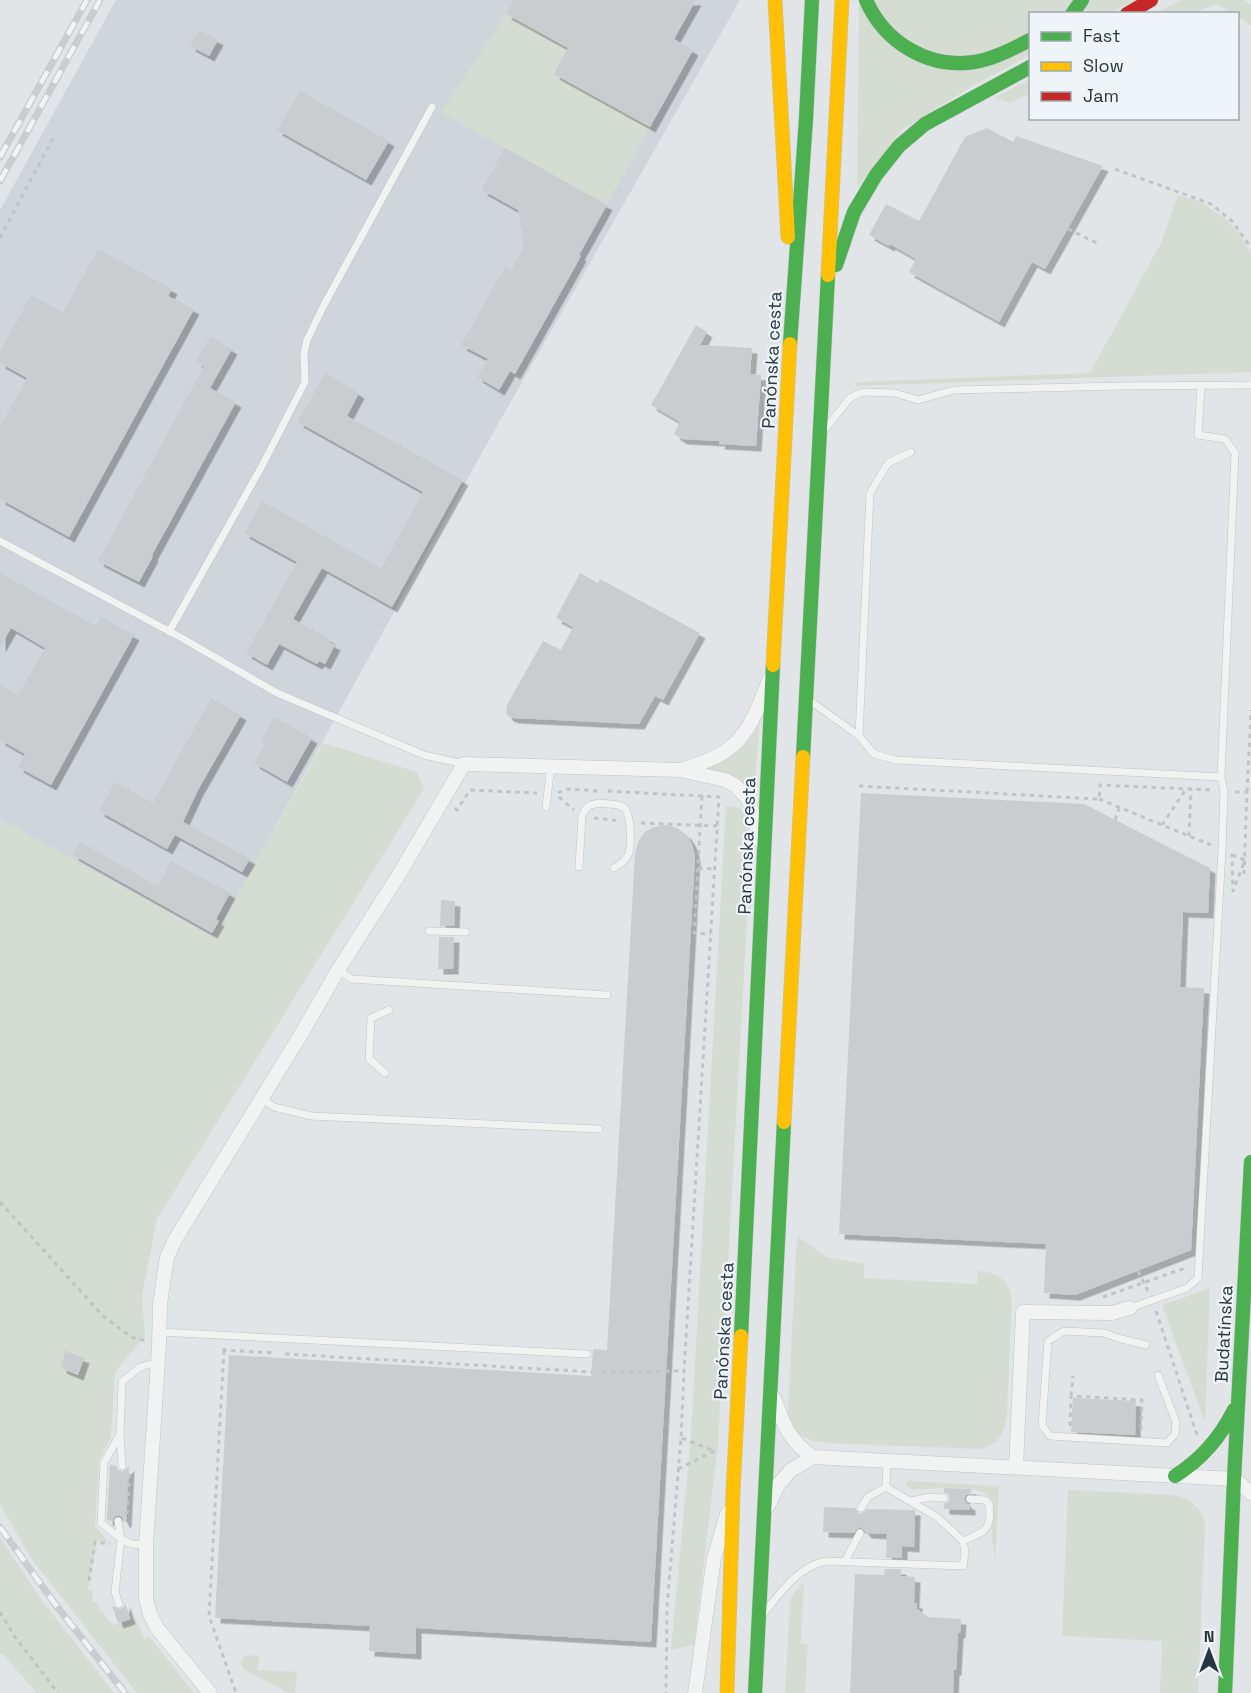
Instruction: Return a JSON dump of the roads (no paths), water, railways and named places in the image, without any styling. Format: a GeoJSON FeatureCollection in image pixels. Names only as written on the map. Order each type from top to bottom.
{"type":"FeatureCollection","features":[{"type":"Feature","properties":{"kind":"main road"},"geometry":{"type":"LineString","coordinates":[[775,0],[792,316]]}},
{"type":"Feature","properties":{"kind":"main road","name":"Panónska cesta"},"geometry":{"type":"LineString","coordinates":[[727,1693],[734,1492],[772,670],[792,316],[807,119],[812,0]]}},
{"type":"Feature","properties":{"kind":"main road"},"geometry":{"type":"LineString","coordinates":[[755,1693],[842,0]]}},
{"type":"Feature","properties":{"kind":"main road"},"geometry":{"type":"LineString","coordinates":[[866,0],[876,19],[895,39],[910,50],[938,60],[955,63],[975,62],[1008,51],[1029,40]]}},
{"type":"Feature","properties":{"kind":"main road"},"geometry":{"type":"LineString","coordinates":[[1130,12],[1151,0]]}},
{"type":"Feature","properties":{"kind":"main road"},"geometry":{"type":"LineString","coordinates":[[828,291],[854,212],[876,175],[894,151],[925,124],[1029,68]]}},
{"type":"Feature","properties":{"kind":"main road","name":"Budatínska"},"geometry":{"type":"LineString","coordinates":[[1225,1693],[1251,1162]]}},
{"type":"Feature","properties":{"kind":"main road"},"geometry":{"type":"LineString","coordinates":[[1175,1476],[1199,1460],[1217,1441],[1238,1402]]}},
{"type":"Feature","properties":{"kind":"street"},"geometry":{"type":"LineString","coordinates":[[680,770],[710,760],[725,752],[739,740],[755,716],[772,670]]}},
{"type":"Feature","properties":{"kind":"street"},"geometry":{"type":"LineString","coordinates":[[210,1693],[157,1628],[146,1599],[145,1582],[160,1304],[168,1257],[176,1238],[464,765],[680,770],[725,780],[740,790],[748,799],[765,851]]}},
{"type":"Feature","properties":{"kind":"street"},"geometry":{"type":"LineString","coordinates":[[1016,1467],[1023,1312],[1112,1314],[1130,1308]]}},
{"type":"Feature","properties":{"kind":"street"},"geometry":{"type":"LineString","coordinates":[[771,1390],[790,1436],[802,1450],[813,1457],[1234,1479],[1251,1493]]}},
{"type":"Feature","properties":{"kind":"street"},"geometry":{"type":"LineString","coordinates":[[764,1513],[783,1478],[791,1470],[813,1457]]}},
{"type":"Feature","properties":{"kind":"street"},"geometry":{"type":"LineString","coordinates":[[694,1693],[714,1558],[734,1492]]}},
{"type":"Feature","properties":{"kind":"lane"},"geometry":{"type":"LineString","coordinates":[[169,632],[263,464],[305,382],[304,353],[307,340],[432,107]]}},
{"type":"Feature","properties":{"kind":"lane"},"geometry":{"type":"LineString","coordinates":[[821,434],[847,402],[858,394],[873,392],[895,393],[918,400],[954,390],[1251,385]]}},
{"type":"Feature","properties":{"kind":"lane"},"geometry":{"type":"LineString","coordinates":[[1130,1308],[1187,1287],[1198,1278],[1222,850],[1224,791],[1221,777],[1235,453],[1225,439],[1198,435],[1201,386]]}},
{"type":"Feature","properties":{"kind":"lane"},"geometry":{"type":"LineString","coordinates":[[858,736],[870,493],[888,462],[911,452]]}},
{"type":"Feature","properties":{"kind":"lane"},"geometry":{"type":"LineString","coordinates":[[0,541],[278,693],[424,754],[464,765]]}},
{"type":"Feature","properties":{"kind":"lane"},"geometry":{"type":"LineString","coordinates":[[807,699],[858,736],[874,754],[896,760],[1221,777]]}},
{"type":"Feature","properties":{"kind":"lane"},"geometry":{"type":"LineString","coordinates":[[546,807],[551,766]]}},
{"type":"Feature","properties":{"kind":"lane"},"geometry":{"type":"LineString","coordinates":[[579,867],[582,816],[587,808],[600,803],[622,806],[627,811],[630,822],[629,854],[626,860],[615,868]]}},
{"type":"Feature","properties":{"kind":"lane"},"geometry":{"type":"LineString","coordinates":[[429,931],[466,932]]}},
{"type":"Feature","properties":{"kind":"lane"},"geometry":{"type":"LineString","coordinates":[[338,970],[352,979],[607,995]]}},
{"type":"Feature","properties":{"kind":"lane"},"geometry":{"type":"LineString","coordinates":[[385,1073],[369,1059],[371,1018],[389,1010]]}},
{"type":"Feature","properties":{"kind":"lane"},"geometry":{"type":"LineString","coordinates":[[262,1098],[274,1107],[311,1116],[599,1129]]}},
{"type":"Feature","properties":{"kind":"lane"},"geometry":{"type":"LineString","coordinates":[[1146,1345],[1104,1333],[1064,1331],[1048,1341],[1042,1425],[1050,1436],[1167,1443],[1175,1434],[1176,1422],[1158,1375]]}},
{"type":"Feature","properties":{"kind":"lane"},"geometry":{"type":"LineString","coordinates":[[159,1339],[227,1335],[587,1354]]}},
{"type":"Feature","properties":{"kind":"lane"},"geometry":{"type":"LineString","coordinates":[[122,1466],[120,1434],[122,1382],[140,1367],[158,1362]]}},
{"type":"Feature","properties":{"kind":"lane"},"geometry":{"type":"LineString","coordinates":[[120,1434],[104,1463],[100,1523],[130,1544],[147,1545]]}},
{"type":"Feature","properties":{"kind":"lane"},"geometry":{"type":"LineString","coordinates":[[886,1487],[887,1461]]}},
{"type":"Feature","properties":{"kind":"lane"},"geometry":{"type":"LineString","coordinates":[[759,1618],[793,1578],[817,1563],[845,1561],[963,1566],[965,1552],[963,1541],[937,1517],[886,1487]]}},
{"type":"Feature","properties":{"kind":"lane"},"geometry":{"type":"LineString","coordinates":[[861,1508],[868,1497],[886,1487]]}},
{"type":"Feature","properties":{"kind":"lane"},"geometry":{"type":"LineString","coordinates":[[911,1501],[930,1497],[944,1498]]}},
{"type":"Feature","properties":{"kind":"lane"},"geometry":{"type":"LineString","coordinates":[[963,1541],[986,1530],[988,1524],[989,1504],[985,1500],[970,1499]]}},
{"type":"Feature","properties":{"kind":"lane"},"geometry":{"type":"LineString","coordinates":[[118,1521],[121,1539],[116,1592],[119,1604]]}},
{"type":"Feature","properties":{"kind":"lane"},"geometry":{"type":"LineString","coordinates":[[845,1561],[860,1533]]}},
{"type":"Feature","properties":{"kind":"railway"},"geometry":{"type":"LineString","coordinates":[[0,157],[87,0]]}},
{"type":"Feature","properties":{"kind":"railway"},"geometry":{"type":"LineString","coordinates":[[0,181],[100,0]]}},
{"type":"Feature","properties":{"kind":"railway"},"geometry":{"type":"LineString","coordinates":[[0,1527],[55,1604],[125,1693]]}}]}
